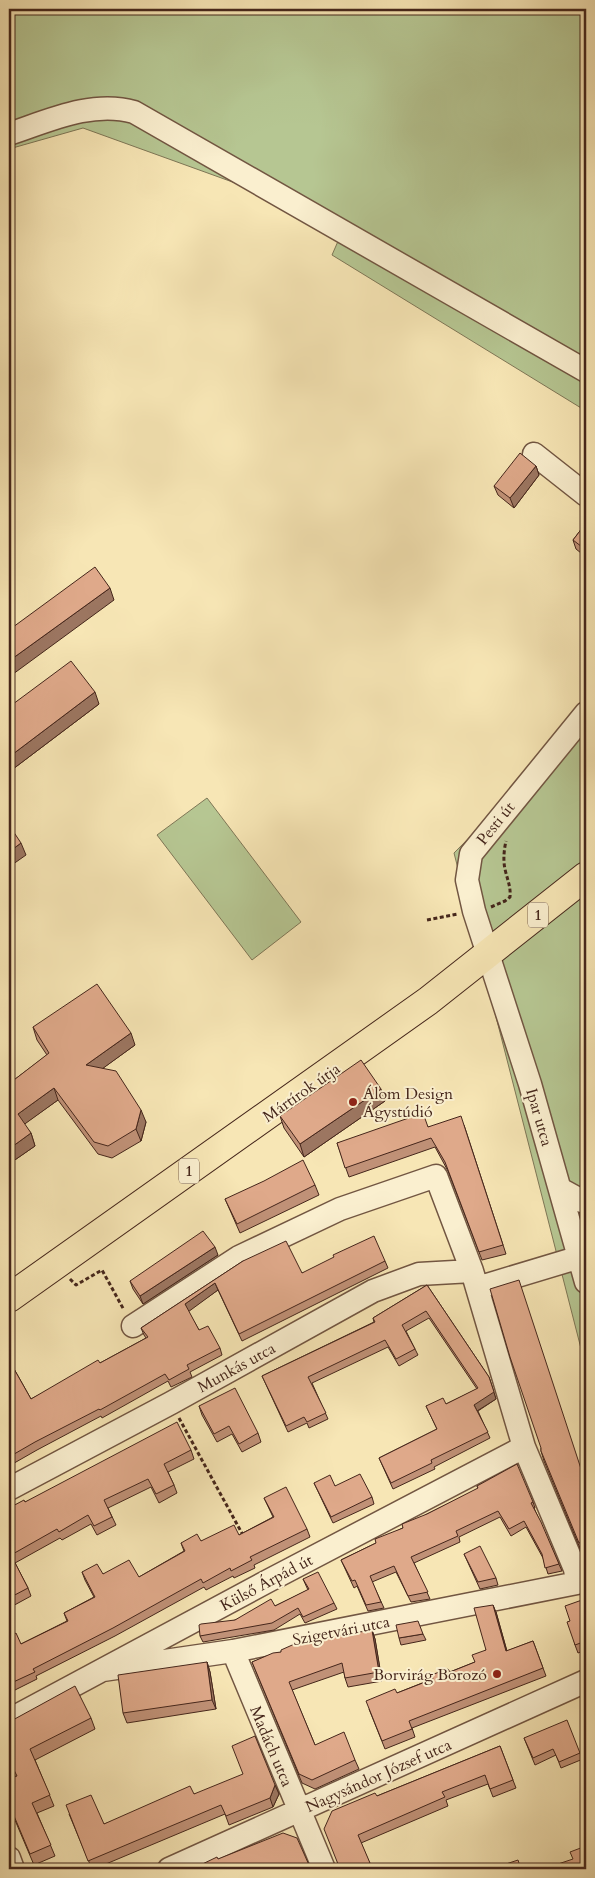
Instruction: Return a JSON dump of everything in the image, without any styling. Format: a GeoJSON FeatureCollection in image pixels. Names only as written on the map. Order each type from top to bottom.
{"type":"FeatureCollection","features":[{"type":"Feature","properties":{"kind":"main road","name":"Mártírok útja"},"geometry":{"type":"LineString","coordinates":[[9,1298],[398,1023],[489,954],[586,876]]}},
{"type":"Feature","properties":{"kind":"street"},"geometry":{"type":"LineString","coordinates":[[9,134],[75,112],[98,108],[119,108],[134,112],[586,371]]}},
{"type":"Feature","properties":{"kind":"street"},"geometry":{"type":"LineString","coordinates":[[534,454],[586,495]]}},
{"type":"Feature","properties":{"kind":"street","name":"Pesti út"},"geometry":{"type":"LineString","coordinates":[[489,954],[474,911],[466,880],[472,854],[502,814],[586,713]]}},
{"type":"Feature","properties":{"kind":"street","name":"Ipar utca"},"geometry":{"type":"LineString","coordinates":[[489,954],[530,1084],[586,1282]]}},
{"type":"Feature","properties":{"kind":"street"},"geometry":{"type":"LineString","coordinates":[[133,1326],[239,1257],[340,1209],[436,1176],[474,1280],[524,1447]]}},
{"type":"Feature","properties":{"kind":"street"},"geometry":{"type":"LineString","coordinates":[[560,1189],[586,1202]]}},
{"type":"Feature","properties":{"kind":"street"},"geometry":{"type":"LineString","coordinates":[[580,1257],[586,1235]]}},
{"type":"Feature","properties":{"kind":"street","name":"Munkás utca"},"geometry":{"type":"LineString","coordinates":[[9,1489],[171,1403],[373,1291],[419,1274],[474,1280],[580,1257]]}},
{"type":"Feature","properties":{"kind":"street","name":"Szigetvári utca"},"geometry":{"type":"LineString","coordinates":[[103,1670],[232,1651],[577,1584],[575,1569],[524,1447]]}},
{"type":"Feature","properties":{"kind":"street","name":"Külső Árpád út"},"geometry":{"type":"LineString","coordinates":[[9,1720],[268,1581],[524,1447]]}},
{"type":"Feature","properties":{"kind":"street","name":"Madách utca"},"geometry":{"type":"LineString","coordinates":[[232,1651],[324,1869]]}},
{"type":"Feature","properties":{"kind":"street","name":"Nagysándor József utca"},"geometry":{"type":"LineString","coordinates":[[169,1869],[586,1681]]}},
{"type":"Feature","properties":{"kind":"street"},"geometry":{"type":"LineString","coordinates":[[9,1858],[13,1869]]}},
{"type":"Feature","properties":{"kind":"path"},"geometry":{"type":"LineString","coordinates":[[427,920],[494,906],[510,897],[511,890],[505,869],[504,850],[508,835]]}},
{"type":"Feature","properties":{"kind":"path"},"geometry":{"type":"LineString","coordinates":[[67,1276],[76,1285],[102,1270],[133,1326]]}},
{"type":"Feature","properties":{"kind":"path"},"geometry":{"type":"LineString","coordinates":[[171,1403],[245,1538]]}},
{"type":"Feature","properties":{"kind":"green space"},"geometry":{"type":"Polygon","coordinates":[[[9,9],[586,9],[586,411],[332,255],[346,223],[83,128],[9,149],[9,9]]]}},
{"type":"Feature","properties":{"kind":"green space"},"geometry":{"type":"Polygon","coordinates":[[[586,710],[586,1368],[454,853],[552,754],[586,710]]]}},
{"type":"Feature","properties":{"kind":"green space"},"geometry":{"type":"Polygon","coordinates":[[[207,798],[301,922],[252,960],[157,835],[207,798]]]}},
{"type":"Feature","properties":{"kind":"building"},"geometry":{"type":"Polygon","coordinates":[[[520,453],[536,466],[510,498],[494,486],[520,453]]]}},
{"type":"Feature","properties":{"kind":"building"},"geometry":{"type":"Polygon","coordinates":[[[586,523],[586,550],[573,540],[586,523]]]}},
{"type":"Feature","properties":{"kind":"building"},"geometry":{"type":"Polygon","coordinates":[[[95,567],[110,588],[9,661],[9,630],[95,567]]]}},
{"type":"Feature","properties":{"kind":"building"},"geometry":{"type":"Polygon","coordinates":[[[71,661],[95,692],[9,757],[9,707],[71,661]]]}},
{"type":"Feature","properties":{"kind":"building"},"geometry":{"type":"Polygon","coordinates":[[[9,825],[21,843],[9,852],[9,825]]]}},
{"type":"Feature","properties":{"kind":"building"},"geometry":{"type":"Polygon","coordinates":[[[97,984],[131,1033],[86,1065],[116,1071],[141,1110],[136,1129],[108,1146],[94,1142],[54,1088],[18,1114],[31,1133],[9,1149],[9,1082],[49,1053],[33,1027],[97,984]]]}},
{"type":"Feature","properties":{"kind":"building"},"geometry":{"type":"Polygon","coordinates":[[[361,1060],[381,1089],[300,1144],[280,1116],[361,1060]]]}},
{"type":"Feature","properties":{"kind":"building"},"geometry":{"type":"Polygon","coordinates":[[[423,1113],[428,1127],[461,1116],[503,1245],[479,1252],[445,1162],[431,1138],[345,1168],[337,1143],[423,1113]]]}},
{"type":"Feature","properties":{"kind":"building"},"geometry":{"type":"Polygon","coordinates":[[[303,1160],[315,1185],[237,1224],[225,1199],[303,1160]]]}},
{"type":"Feature","properties":{"kind":"building"},"geometry":{"type":"Polygon","coordinates":[[[203,1231],[215,1247],[140,1296],[130,1281],[203,1231]]]}},
{"type":"Feature","properties":{"kind":"building"},"geometry":{"type":"Polygon","coordinates":[[[374,1236],[385,1261],[239,1334],[215,1283],[185,1304],[199,1330],[208,1326],[220,1348],[187,1365],[189,1369],[169,1380],[165,1374],[9,1457],[9,1360],[31,1399],[98,1360],[100,1363],[148,1337],[141,1328],[243,1261],[286,1241],[302,1273],[334,1257],[333,1255],[374,1236]]]}},
{"type":"Feature","properties":{"kind":"building"},"geometry":{"type":"Polygon","coordinates":[[[519,1280],[586,1484],[586,1541],[579,1543],[541,1451],[490,1289],[519,1280]]]}},
{"type":"Feature","properties":{"kind":"building"},"geometry":{"type":"Polygon","coordinates":[[[427,1285],[489,1377],[494,1392],[474,1405],[488,1432],[431,1460],[432,1463],[391,1483],[379,1458],[437,1429],[426,1406],[443,1398],[446,1404],[478,1388],[426,1311],[402,1325],[415,1349],[396,1359],[385,1340],[308,1377],[326,1413],[307,1422],[304,1417],[286,1426],[262,1376],[375,1322],[373,1318],[427,1285]]]}},
{"type":"Feature","properties":{"kind":"building"},"geometry":{"type":"Polygon","coordinates":[[[235,1388],[258,1433],[239,1444],[229,1426],[214,1434],[199,1406],[235,1388]]]}},
{"type":"Feature","properties":{"kind":"building"},"geometry":{"type":"Polygon","coordinates":[[[177,1422],[191,1450],[164,1464],[174,1485],[156,1494],[148,1479],[104,1500],[112,1517],[94,1526],[88,1515],[59,1532],[57,1529],[11,1555],[28,1588],[9,1598],[9,1508],[24,1500],[25,1502],[177,1422]]]}},
{"type":"Feature","properties":{"kind":"building"},"geometry":{"type":"Polygon","coordinates":[[[517,1464],[533,1502],[531,1503],[559,1564],[545,1568],[542,1554],[524,1521],[509,1529],[498,1511],[456,1531],[458,1536],[411,1557],[428,1592],[408,1596],[394,1566],[370,1576],[381,1602],[366,1605],[355,1580],[352,1581],[341,1560],[376,1543],[375,1539],[403,1528],[402,1524],[427,1514],[478,1488],[477,1486],[517,1464]]]}},
{"type":"Feature","properties":{"kind":"building"},"geometry":{"type":"Polygon","coordinates":[[[360,1474],[372,1497],[331,1517],[314,1483],[330,1475],[335,1486],[360,1474]]]}},
{"type":"Feature","properties":{"kind":"building"},"geometry":{"type":"Polygon","coordinates":[[[286,1487],[307,1529],[250,1557],[252,1560],[231,1571],[230,1568],[203,1583],[201,1579],[113,1628],[33,1669],[35,1672],[9,1684],[9,1637],[16,1633],[21,1644],[68,1621],[64,1613],[95,1597],[82,1572],[97,1564],[103,1574],[129,1560],[139,1577],[185,1551],[181,1543],[197,1534],[201,1541],[234,1525],[239,1535],[274,1517],[264,1498],[286,1487]]]}},
{"type":"Feature","properties":{"kind":"building"},"geometry":{"type":"Polygon","coordinates":[[[480,1546],[496,1578],[478,1582],[464,1554],[480,1546]]]}},
{"type":"Feature","properties":{"kind":"building"},"geometry":{"type":"Polygon","coordinates":[[[318,1572],[334,1603],[303,1617],[298,1608],[272,1623],[200,1636],[199,1625],[201,1624],[235,1620],[271,1599],[275,1606],[309,1589],[303,1579],[318,1572]]]}},
{"type":"Feature","properties":{"kind":"building"},"geometry":{"type":"Polygon","coordinates":[[[582,1600],[586,1611],[586,1641],[575,1645],[567,1622],[570,1621],[565,1606],[582,1600]]]}},
{"type":"Feature","properties":{"kind":"building"},"geometry":{"type":"Polygon","coordinates":[[[493,1605],[506,1651],[533,1641],[543,1668],[409,1721],[412,1729],[382,1741],[366,1701],[395,1689],[397,1693],[433,1679],[431,1675],[448,1669],[450,1672],[475,1662],[472,1655],[486,1650],[474,1608],[493,1605]]]}},
{"type":"Feature","properties":{"kind":"building"},"geometry":{"type":"Polygon","coordinates":[[[418,1621],[423,1634],[399,1638],[396,1625],[418,1621]]]}},
{"type":"Feature","properties":{"kind":"building"},"geometry":{"type":"Polygon","coordinates":[[[372,1630],[379,1672],[345,1678],[342,1663],[289,1682],[315,1745],[344,1732],[355,1760],[312,1780],[299,1774],[252,1662],[273,1653],[281,1652],[281,1650],[299,1642],[372,1630]]]}},
{"type":"Feature","properties":{"kind":"building"},"geometry":{"type":"Polygon","coordinates":[[[207,1662],[212,1700],[123,1713],[118,1675],[207,1662]]]}},
{"type":"Feature","properties":{"kind":"building"},"geometry":{"type":"Polygon","coordinates":[[[75,1686],[91,1718],[30,1749],[50,1795],[32,1803],[51,1845],[30,1854],[9,1804],[9,1779],[17,1776],[9,1760],[9,1721],[75,1686]]]}},
{"type":"Feature","properties":{"kind":"building"},"geometry":{"type":"Polygon","coordinates":[[[567,1720],[580,1753],[559,1762],[553,1749],[533,1758],[524,1738],[567,1720]]]}},
{"type":"Feature","properties":{"kind":"building"},"geometry":{"type":"Polygon","coordinates":[[[255,1736],[275,1785],[270,1798],[226,1816],[221,1805],[88,1861],[66,1805],[91,1795],[104,1824],[190,1786],[194,1794],[243,1774],[232,1746],[255,1736]]]}},
{"type":"Feature","properties":{"kind":"building"},"geometry":{"type":"Polygon","coordinates":[[[500,1746],[513,1780],[490,1789],[485,1775],[442,1792],[445,1797],[358,1835],[370,1863],[354,1869],[340,1869],[324,1829],[332,1811],[375,1793],[377,1796],[500,1746]]]}},
{"type":"Feature","properties":{"kind":"building"},"geometry":{"type":"Polygon","coordinates":[[[283,1833],[297,1838],[312,1869],[192,1869],[217,1857],[218,1859],[283,1833]]]}},
{"type":"Feature","properties":{"kind":"building"},"geometry":{"type":"Polygon","coordinates":[[[586,1846],[586,1869],[543,1869],[573,1859],[570,1852],[586,1846]]]}},
{"type":"Feature","properties":{"kind":"building"},"geometry":{"type":"Polygon","coordinates":[[[518,1860],[521,1869],[501,1869],[500,1866],[518,1860]]]}},
{"type":"Feature","properties":{"kind":"place","name":"Álom Design Ágystúdió"},"geometry":{"type":"Point","coordinates":[353,1102]}},
{"type":"Feature","properties":{"kind":"place","name":"Borvirág Borozó"},"geometry":{"type":"Point","coordinates":[497,1674]}}]}
